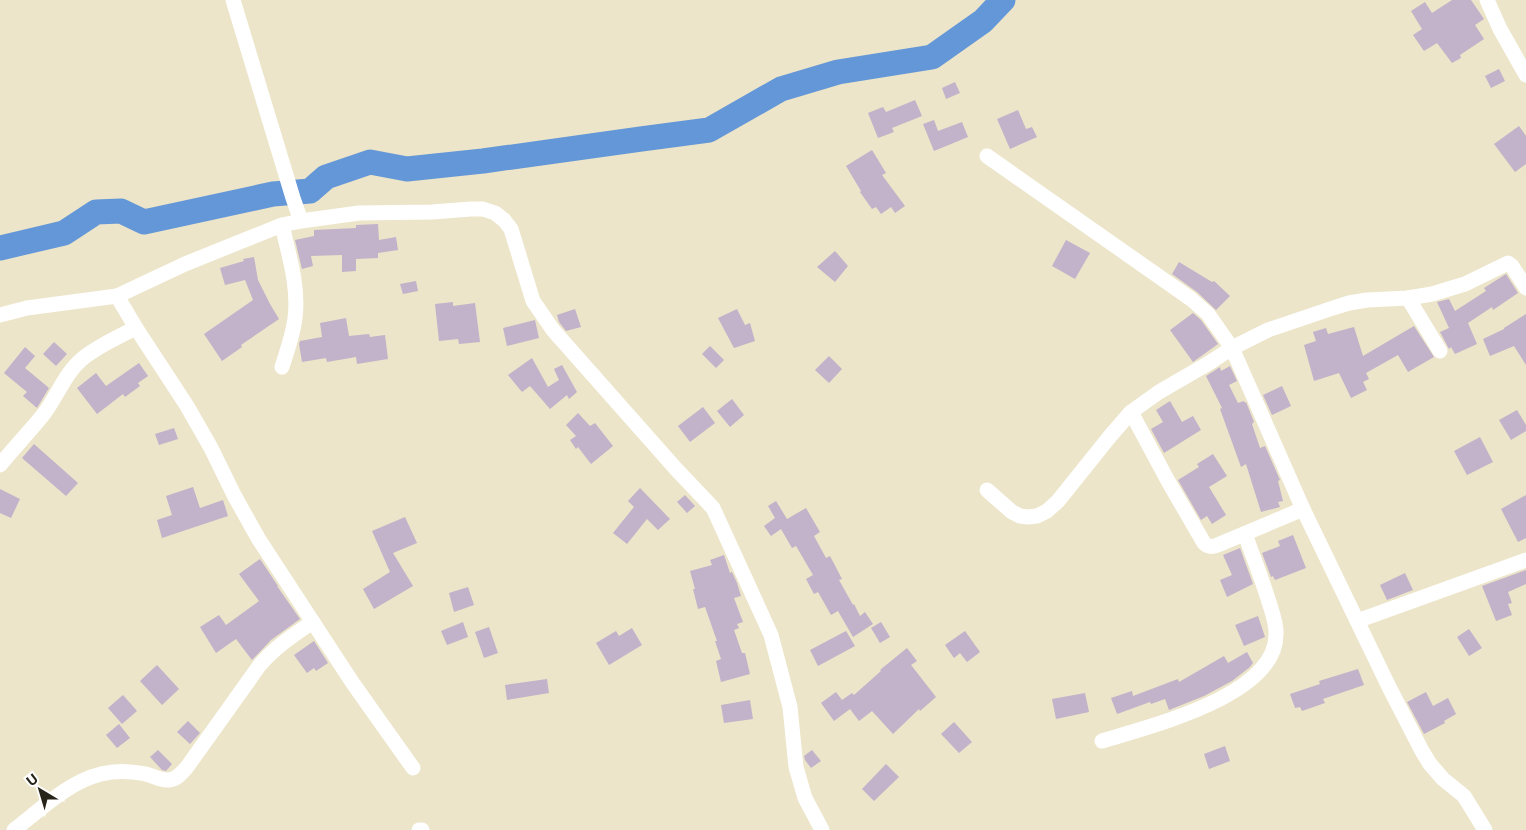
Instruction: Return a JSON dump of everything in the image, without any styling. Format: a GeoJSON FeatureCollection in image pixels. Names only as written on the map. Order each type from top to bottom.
{"type":"FeatureCollection","features":[{"type":"Feature","properties":{"kind":"street"},"geometry":{"type":"LineString","coordinates":[[233,0],[301,221]]}},
{"type":"Feature","properties":{"kind":"street"},"geometry":{"type":"LineString","coordinates":[[1487,0],[1500,29],[1526,75]]}},
{"type":"Feature","properties":{"kind":"street"},"geometry":{"type":"LineString","coordinates":[[987,156],[1202,308],[1215,322],[1232,348],[1303,509],[1389,687],[1430,764],[1442,779],[1464,796],[1485,830]]}},
{"type":"Feature","properties":{"kind":"street"},"geometry":{"type":"LineString","coordinates":[[0,315],[27,308],[117,296],[185,264],[282,226],[301,221],[360,213],[432,212],[471,209],[495,213],[511,229],[533,300],[553,330],[713,508],[771,635],[790,707],[796,767],[805,798],[822,830]]}},
{"type":"Feature","properties":{"kind":"street"},"geometry":{"type":"LineString","coordinates":[[282,226],[295,280],[296,300],[293,331],[282,367]]}},
{"type":"Feature","properties":{"kind":"street"},"geometry":{"type":"LineString","coordinates":[[987,490],[1006,508],[1020,516],[1037,516],[1047,511],[1058,502],[1131,412],[1159,392],[1232,348],[1268,330],[1349,303],[1408,298],[1447,290],[1465,284],[1508,263],[1526,288]]}},
{"type":"Feature","properties":{"kind":"street"},"geometry":{"type":"LineString","coordinates":[[117,296],[187,406],[258,538],[378,720],[413,768]]}},
{"type":"Feature","properties":{"kind":"street"},"geometry":{"type":"LineString","coordinates":[[1408,298],[1440,351]]}},
{"type":"Feature","properties":{"kind":"street"},"geometry":{"type":"LineString","coordinates":[[0,465],[42,416],[56,397],[67,377],[81,360],[136,328]]}},
{"type":"Feature","properties":{"kind":"street"},"geometry":{"type":"LineString","coordinates":[[1131,412],[1204,543],[1210,547],[1303,509]]}},
{"type":"Feature","properties":{"kind":"street"},"geometry":{"type":"LineString","coordinates":[[1102,741],[1180,716],[1222,698],[1245,685],[1263,668],[1275,644],[1276,632],[1266,592],[1245,534]]}},
{"type":"Feature","properties":{"kind":"street"},"geometry":{"type":"LineString","coordinates":[[1356,621],[1526,560]]}},
{"type":"Feature","properties":{"kind":"street"},"geometry":{"type":"LineString","coordinates":[[14,830],[77,782],[101,774],[118,771],[134,772],[168,780],[180,775],[187,768],[268,654],[282,642],[313,622]]}},
{"type":"Feature","properties":{"kind":"building"},"geometry":{"type":"Polygon","coordinates":[[[1452,0],[1471,0],[1484,19],[1475,25],[1484,39],[1460,55],[1461,58],[1452,63],[1437,43],[1424,51],[1413,35],[1422,29],[1411,11],[1425,2],[1432,13],[1452,0]]]}},
{"type":"Feature","properties":{"kind":"building"},"geometry":{"type":"Polygon","coordinates":[[[1499,69],[1505,81],[1491,88],[1485,76],[1499,69]]]}},
{"type":"Feature","properties":{"kind":"building"},"geometry":{"type":"Polygon","coordinates":[[[955,82],[960,93],[946,99],[942,88],[955,82]]]}},
{"type":"Feature","properties":{"kind":"building"},"geometry":{"type":"Polygon","coordinates":[[[915,100],[922,116],[892,128],[894,132],[878,138],[868,113],[883,107],[886,112],[915,100]]]}},
{"type":"Feature","properties":{"kind":"building"},"geometry":{"type":"Polygon","coordinates":[[[1018,110],[1026,129],[1032,127],[1037,137],[1010,149],[997,119],[1018,110]]]}},
{"type":"Feature","properties":{"kind":"building"},"geometry":{"type":"Polygon","coordinates":[[[934,120],[938,131],[962,122],[968,137],[934,151],[923,124],[934,120]]]}},
{"type":"Feature","properties":{"kind":"building"},"geometry":{"type":"Polygon","coordinates":[[[1519,126],[1526,136],[1526,164],[1515,172],[1494,144],[1519,126]]]}},
{"type":"Feature","properties":{"kind":"building"},"geometry":{"type":"Polygon","coordinates":[[[872,150],[886,173],[882,175],[905,206],[895,213],[891,207],[881,214],[876,207],[872,209],[846,166],[872,150]]]}},
{"type":"Feature","properties":{"kind":"building"},"geometry":{"type":"Polygon","coordinates":[[[378,224],[379,240],[396,237],[398,250],[378,253],[378,258],[356,259],[356,271],[342,272],[342,255],[311,256],[313,266],[302,269],[295,240],[314,236],[314,230],[356,228],[356,225],[378,224]]]}},
{"type":"Feature","properties":{"kind":"building"},"geometry":{"type":"Polygon","coordinates":[[[1066,240],[1090,253],[1075,279],[1052,266],[1066,240]]]}},
{"type":"Feature","properties":{"kind":"building"},"geometry":{"type":"Polygon","coordinates":[[[835,251],[848,266],[835,282],[817,267],[835,251]]]}},
{"type":"Feature","properties":{"kind":"building"},"geometry":{"type":"Polygon","coordinates":[[[254,257],[258,280],[279,319],[241,345],[242,347],[222,361],[204,334],[253,300],[245,280],[225,285],[220,268],[254,257]]]}},
{"type":"Feature","properties":{"kind":"building"},"geometry":{"type":"Polygon","coordinates":[[[1179,262],[1212,282],[1214,281],[1230,296],[1216,310],[1197,292],[1172,274],[1179,262]]]}},
{"type":"Feature","properties":{"kind":"building"},"geometry":{"type":"Polygon","coordinates":[[[1506,274],[1518,293],[1493,310],[1492,307],[1468,323],[1477,344],[1455,354],[1451,347],[1449,349],[1440,332],[1449,328],[1437,302],[1449,299],[1455,311],[1486,291],[1484,288],[1506,274]]]}},
{"type":"Feature","properties":{"kind":"building"},"geometry":{"type":"Polygon","coordinates":[[[416,281],[418,291],[403,294],[400,284],[416,281]]]}},
{"type":"Feature","properties":{"kind":"building"},"geometry":{"type":"Polygon","coordinates":[[[453,302],[453,306],[475,303],[480,342],[459,344],[458,339],[439,341],[435,304],[453,302]]]}},
{"type":"Feature","properties":{"kind":"building"},"geometry":{"type":"Polygon","coordinates":[[[575,309],[581,327],[566,331],[559,322],[557,315],[575,309]]]}},
{"type":"Feature","properties":{"kind":"building"},"geometry":{"type":"Polygon","coordinates":[[[737,309],[745,325],[750,323],[755,341],[734,348],[718,318],[737,309]]]}},
{"type":"Feature","properties":{"kind":"building"},"geometry":{"type":"Polygon","coordinates":[[[1193,313],[1201,320],[1218,344],[1193,362],[1170,330],[1193,313]]]}},
{"type":"Feature","properties":{"kind":"building"},"geometry":{"type":"Polygon","coordinates":[[[1526,314],[1526,365],[1514,346],[1490,356],[1483,339],[1504,329],[1526,314]]]}},
{"type":"Feature","properties":{"kind":"building"},"geometry":{"type":"Polygon","coordinates":[[[346,318],[349,336],[369,334],[370,337],[385,335],[388,359],[357,364],[356,357],[327,362],[326,358],[302,362],[300,341],[322,337],[320,323],[346,318]]]}},
{"type":"Feature","properties":{"kind":"building"},"geometry":{"type":"Polygon","coordinates":[[[535,320],[539,338],[507,346],[503,328],[535,320]]]}},
{"type":"Feature","properties":{"kind":"building"},"geometry":{"type":"Polygon","coordinates":[[[1414,326],[1434,357],[1408,372],[1398,355],[1366,373],[1369,379],[1363,382],[1367,390],[1351,398],[1339,373],[1314,381],[1304,345],[1316,341],[1313,332],[1326,328],[1328,334],[1354,327],[1363,356],[1414,326]]]}},
{"type":"Feature","properties":{"kind":"building"},"geometry":{"type":"Polygon","coordinates":[[[54,342],[67,354],[56,366],[43,354],[54,342]]]}},
{"type":"Feature","properties":{"kind":"building"},"geometry":{"type":"Polygon","coordinates":[[[710,346],[724,360],[716,368],[702,354],[710,346]]]}},
{"type":"Feature","properties":{"kind":"building"},"geometry":{"type":"Polygon","coordinates":[[[25,347],[35,356],[25,368],[49,388],[37,408],[23,396],[27,392],[4,373],[25,347]]]}},
{"type":"Feature","properties":{"kind":"building"},"geometry":{"type":"Polygon","coordinates":[[[829,356],[842,369],[829,383],[815,370],[829,356]]]}},
{"type":"Feature","properties":{"kind":"building"},"geometry":{"type":"Polygon","coordinates":[[[532,358],[548,387],[559,380],[554,369],[562,365],[577,392],[569,399],[567,395],[550,409],[530,386],[522,392],[508,375],[532,358]]]}},
{"type":"Feature","properties":{"kind":"building"},"geometry":{"type":"Polygon","coordinates":[[[139,363],[148,376],[138,383],[140,386],[125,397],[123,394],[97,414],[77,388],[96,373],[106,386],[139,363]]]}},
{"type":"Feature","properties":{"kind":"building"},"geometry":{"type":"Polygon","coordinates":[[[1230,366],[1237,381],[1229,385],[1238,403],[1246,402],[1254,422],[1252,424],[1260,448],[1265,446],[1280,480],[1278,481],[1283,501],[1278,502],[1280,507],[1261,512],[1246,464],[1241,467],[1220,409],[1222,408],[1206,376],[1220,367],[1221,371],[1230,366]]]}},
{"type":"Feature","properties":{"kind":"building"},"geometry":{"type":"Polygon","coordinates":[[[1282,386],[1291,406],[1272,415],[1263,395],[1282,386]]]}},
{"type":"Feature","properties":{"kind":"building"},"geometry":{"type":"Polygon","coordinates":[[[732,399],[744,415],[730,427],[717,411],[732,399]]]}},
{"type":"Feature","properties":{"kind":"building"},"geometry":{"type":"Polygon","coordinates":[[[1170,401],[1182,422],[1193,416],[1201,430],[1164,453],[1151,429],[1163,422],[1156,410],[1170,401]]]}},
{"type":"Feature","properties":{"kind":"building"},"geometry":{"type":"Polygon","coordinates":[[[703,407],[715,423],[690,442],[678,426],[703,407]]]}},
{"type":"Feature","properties":{"kind":"building"},"geometry":{"type":"Polygon","coordinates":[[[1517,410],[1526,425],[1526,431],[1511,440],[1499,420],[1517,410]]]}},
{"type":"Feature","properties":{"kind":"building"},"geometry":{"type":"Polygon","coordinates":[[[578,413],[590,426],[595,423],[613,446],[591,464],[570,440],[576,436],[566,425],[578,413]]]}},
{"type":"Feature","properties":{"kind":"building"},"geometry":{"type":"Polygon","coordinates":[[[174,428],[178,439],[159,445],[155,434],[174,428]]]}},
{"type":"Feature","properties":{"kind":"building"},"geometry":{"type":"Polygon","coordinates":[[[1480,437],[1493,462],[1467,475],[1454,451],[1480,437]]]}},
{"type":"Feature","properties":{"kind":"building"},"geometry":{"type":"Polygon","coordinates":[[[34,444],[78,483],[66,496],[22,458],[34,444]]]}},
{"type":"Feature","properties":{"kind":"building"},"geometry":{"type":"Polygon","coordinates":[[[1213,454],[1227,476],[1209,487],[1226,515],[1212,524],[1207,516],[1201,520],[1178,480],[1199,467],[1197,464],[1213,454]]]}},
{"type":"Feature","properties":{"kind":"building"},"geometry":{"type":"Polygon","coordinates":[[[193,487],[200,508],[223,500],[228,516],[162,538],[157,520],[172,515],[166,496],[193,487]]]}},
{"type":"Feature","properties":{"kind":"building"},"geometry":{"type":"Polygon","coordinates":[[[640,488],[670,519],[658,530],[647,519],[627,544],[613,533],[634,507],[628,501],[640,488]]]}},
{"type":"Feature","properties":{"kind":"building"},"geometry":{"type":"Polygon","coordinates":[[[0,489],[20,499],[11,518],[0,513],[0,489]]]}},
{"type":"Feature","properties":{"kind":"building"},"geometry":{"type":"Polygon","coordinates":[[[685,495],[695,506],[687,513],[677,502],[685,495]]]}},
{"type":"Feature","properties":{"kind":"building"},"geometry":{"type":"Polygon","coordinates":[[[1526,495],[1526,538],[1518,542],[1501,509],[1526,495]]]}},
{"type":"Feature","properties":{"kind":"building"},"geometry":{"type":"Polygon","coordinates":[[[776,501],[787,519],[806,508],[820,532],[814,536],[826,558],[830,556],[842,579],[839,580],[853,605],[860,616],[865,612],[873,624],[853,637],[838,611],[831,615],[818,592],[814,594],[806,579],[813,575],[796,546],[792,548],[781,529],[771,536],[764,526],[775,518],[768,506],[776,501]]]}},
{"type":"Feature","properties":{"kind":"building"},"geometry":{"type":"Polygon","coordinates":[[[405,517],[417,543],[393,553],[413,586],[374,609],[363,589],[390,572],[372,531],[405,517]]]}},
{"type":"Feature","properties":{"kind":"building"},"geometry":{"type":"Polygon","coordinates":[[[1293,535],[1306,568],[1275,580],[1273,576],[1271,577],[1262,553],[1280,546],[1278,541],[1293,535]]]}},
{"type":"Feature","properties":{"kind":"building"},"geometry":{"type":"Polygon","coordinates":[[[1240,548],[1253,584],[1227,597],[1220,580],[1232,575],[1223,555],[1240,548]]]}},
{"type":"Feature","properties":{"kind":"building"},"geometry":{"type":"Polygon","coordinates":[[[724,555],[741,596],[734,598],[743,622],[737,624],[739,628],[734,630],[742,653],[745,653],[750,674],[721,682],[716,661],[721,659],[715,641],[717,641],[705,607],[698,609],[690,571],[712,565],[710,560],[724,555]]]}},
{"type":"Feature","properties":{"kind":"building"},"geometry":{"type":"Polygon","coordinates":[[[260,559],[300,619],[271,640],[252,660],[236,639],[216,653],[200,627],[219,615],[226,625],[259,601],[239,574],[260,559]]]}},
{"type":"Feature","properties":{"kind":"building"},"geometry":{"type":"Polygon","coordinates":[[[1526,570],[1526,584],[1508,592],[1512,603],[1508,604],[1512,615],[1496,621],[1482,586],[1526,570]]]}},
{"type":"Feature","properties":{"kind":"building"},"geometry":{"type":"Polygon","coordinates":[[[1405,573],[1413,590],[1387,600],[1380,585],[1405,573]]]}},
{"type":"Feature","properties":{"kind":"building"},"geometry":{"type":"Polygon","coordinates":[[[468,587],[474,605],[454,612],[449,593],[468,587]]]}},
{"type":"Feature","properties":{"kind":"building"},"geometry":{"type":"Polygon","coordinates":[[[1258,616],[1265,637],[1244,646],[1235,625],[1258,616]]]}},
{"type":"Feature","properties":{"kind":"building"},"geometry":{"type":"Polygon","coordinates":[[[463,622],[468,637],[447,645],[441,631],[463,622]]]}},
{"type":"Feature","properties":{"kind":"building"},"geometry":{"type":"Polygon","coordinates":[[[881,622],[890,637],[880,643],[871,628],[881,622]]]}},
{"type":"Feature","properties":{"kind":"building"},"geometry":{"type":"Polygon","coordinates":[[[489,627],[498,653],[484,658],[475,632],[489,627]]]}},
{"type":"Feature","properties":{"kind":"building"},"geometry":{"type":"Polygon","coordinates":[[[632,628],[642,645],[609,665],[596,643],[616,631],[619,636],[632,628]]]}},
{"type":"Feature","properties":{"kind":"building"},"geometry":{"type":"Polygon","coordinates":[[[1469,629],[1482,648],[1469,656],[1457,637],[1469,629]]]}},
{"type":"Feature","properties":{"kind":"building"},"geometry":{"type":"Polygon","coordinates":[[[846,631],[855,646],[818,666],[810,650],[846,631]]]}},
{"type":"Feature","properties":{"kind":"building"},"geometry":{"type":"Polygon","coordinates":[[[965,631],[980,652],[967,662],[960,653],[954,658],[945,645],[965,631]]]}},
{"type":"Feature","properties":{"kind":"building"},"geometry":{"type":"Polygon","coordinates":[[[314,641],[328,663],[316,671],[314,668],[307,673],[294,655],[314,641]]]}},
{"type":"Feature","properties":{"kind":"building"},"geometry":{"type":"Polygon","coordinates":[[[907,648],[917,661],[911,665],[936,697],[920,711],[919,709],[893,734],[872,711],[859,721],[850,709],[834,721],[821,703],[836,692],[842,700],[852,693],[854,695],[907,648]]]}},
{"type":"Feature","properties":{"kind":"building"},"geometry":{"type":"Polygon","coordinates":[[[1247,652],[1253,663],[1250,667],[1232,681],[1204,696],[1169,710],[1165,699],[1151,704],[1150,702],[1117,714],[1111,698],[1132,691],[1133,696],[1178,679],[1179,682],[1224,656],[1228,663],[1247,652]]]}},
{"type":"Feature","properties":{"kind":"building"},"geometry":{"type":"Polygon","coordinates":[[[157,665],[179,689],[162,705],[140,681],[157,665]]]}},
{"type":"Feature","properties":{"kind":"building"},"geometry":{"type":"Polygon","coordinates":[[[1358,669],[1364,685],[1323,699],[1325,703],[1302,711],[1300,707],[1295,708],[1290,694],[1320,684],[1319,681],[1358,669]]]}},
{"type":"Feature","properties":{"kind":"building"},"geometry":{"type":"Polygon","coordinates":[[[547,679],[549,693],[507,700],[505,685],[547,679]]]}},
{"type":"Feature","properties":{"kind":"building"},"geometry":{"type":"Polygon","coordinates":[[[1426,692],[1433,706],[1448,698],[1456,714],[1444,721],[1445,723],[1424,734],[1407,702],[1426,692]]]}},
{"type":"Feature","properties":{"kind":"building"},"geometry":{"type":"Polygon","coordinates":[[[1085,693],[1089,712],[1056,719],[1052,699],[1085,693]]]}},
{"type":"Feature","properties":{"kind":"building"},"geometry":{"type":"Polygon","coordinates":[[[123,695],[137,711],[122,724],[108,708],[123,695]]]}},
{"type":"Feature","properties":{"kind":"building"},"geometry":{"type":"Polygon","coordinates":[[[750,700],[753,719],[724,723],[721,705],[750,700]]]}},
{"type":"Feature","properties":{"kind":"building"},"geometry":{"type":"Polygon","coordinates":[[[188,721],[200,733],[190,744],[177,732],[188,721]]]}},
{"type":"Feature","properties":{"kind":"building"},"geometry":{"type":"Polygon","coordinates":[[[954,722],[972,742],[959,753],[941,734],[954,722]]]}},
{"type":"Feature","properties":{"kind":"building"},"geometry":{"type":"Polygon","coordinates":[[[119,724],[130,738],[117,748],[106,735],[119,724]]]}},
{"type":"Feature","properties":{"kind":"building"},"geometry":{"type":"Polygon","coordinates":[[[1225,746],[1230,761],[1209,769],[1204,754],[1225,746]]]}},
{"type":"Feature","properties":{"kind":"building"},"geometry":{"type":"Polygon","coordinates":[[[158,750],[172,764],[166,771],[162,770],[150,757],[158,750]]]}},
{"type":"Feature","properties":{"kind":"building"},"geometry":{"type":"Polygon","coordinates":[[[812,750],[821,761],[811,768],[804,756],[812,750]]]}},
{"type":"Feature","properties":{"kind":"building"},"geometry":{"type":"Polygon","coordinates":[[[886,764],[899,777],[874,801],[862,789],[886,764]]]}},
{"type":"Feature","properties":{"kind":"waterway"},"geometry":{"type":"LineString","coordinates":[[0,248],[64,233],[96,212],[121,211],[144,222],[273,194],[310,191],[326,177],[370,162],[407,169],[483,161],[709,130],[781,89],[838,72],[932,57],[983,21],[1003,0]]}}]}
